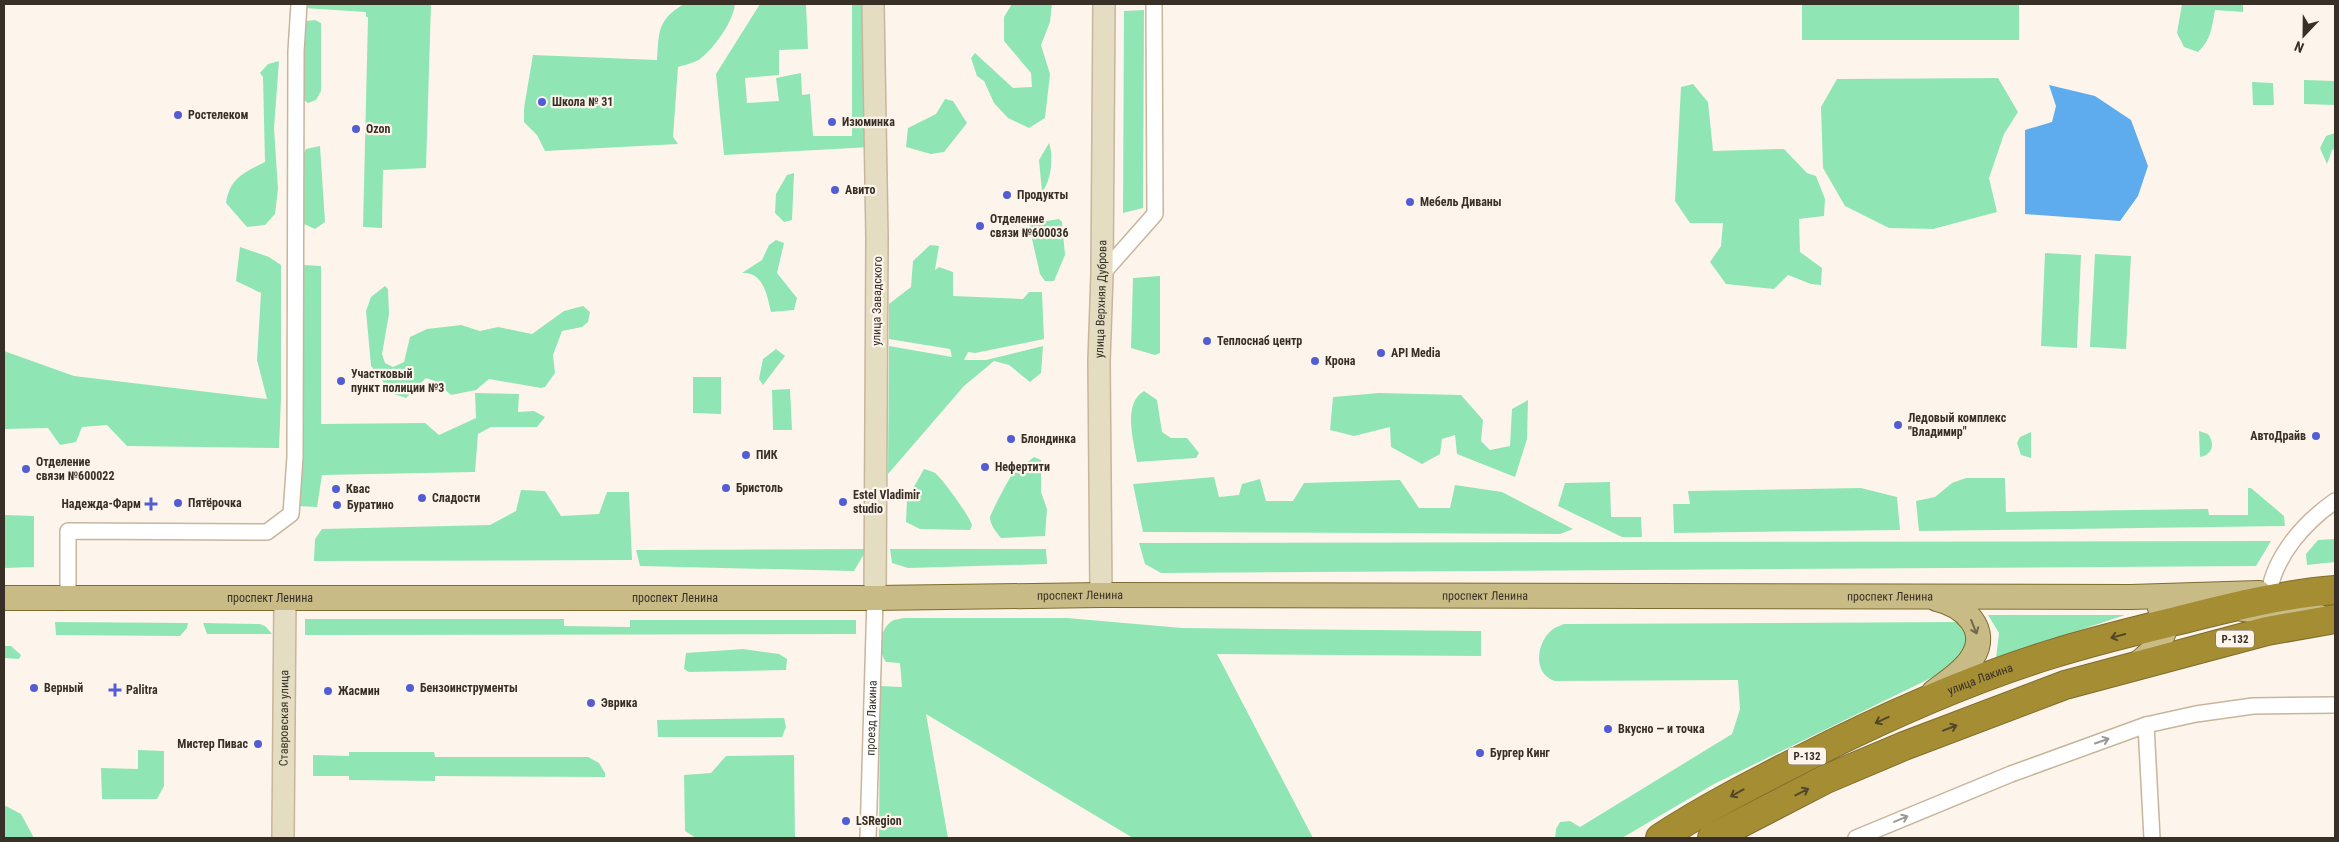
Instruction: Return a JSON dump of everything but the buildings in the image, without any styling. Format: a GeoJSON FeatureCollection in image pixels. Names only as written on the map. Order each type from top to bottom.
{"type":"FeatureCollection","features":[{"type":"Feature","properties":{"kind":"highway","name":"улица Лакина"},"geometry":{"type":"LineString","coordinates":[[1660,838],[1690,818],[1764,778],[1926,699],[2051,654],[2231,608],[2330,590]]}},
{"type":"Feature","properties":{"kind":"highway","name":"Р-132"},"geometry":{"type":"LineString","coordinates":[[1712,838],[1826,779],[1904,746],[2065,685],[2267,631],[2335,619]]}},
{"type":"Feature","properties":{"kind":"main road","name":"проспект Ленина"},"geometry":{"type":"LineString","coordinates":[[4,598],[875,598],[1101,595],[1920,595],[2157,597],[2267,602],[2335,619]]}},
{"type":"Feature","properties":{"kind":"main road"},"geometry":{"type":"LineString","coordinates":[[1920,595],[1948,602],[1962,609],[1970,617],[1978,636],[1977,647],[1967,666],[1926,699]]}},
{"type":"Feature","properties":{"kind":"main road","name":"проспект Ленина"},"geometry":{"type":"LineString","coordinates":[[2157,597],[2231,608]]}},
{"type":"Feature","properties":{"kind":"main road"},"geometry":{"type":"LineString","coordinates":[[2131,598],[2151,602],[2160,607],[2164,615],[2165,624],[2160,643],[2136,666]]}},
{"type":"Feature","properties":{"kind":"main road"},"geometry":{"type":"LineString","coordinates":[[2136,666],[2242,623],[2267,602]]}},
{"type":"Feature","properties":{"kind":"street"},"geometry":{"type":"LineString","coordinates":[[68,598],[68,531],[267,532],[291,514],[295,448],[296,61],[298,4]]}},
{"type":"Feature","properties":{"kind":"street","name":"улица Завадского"},"geometry":{"type":"LineString","coordinates":[[873,4],[877,238],[875,598]]}},
{"type":"Feature","properties":{"kind":"street","name":"улица Верхняя Дуброва"},"geometry":{"type":"LineString","coordinates":[[1101,595],[1098,360],[1102,274],[1104,4]]}},
{"type":"Feature","properties":{"kind":"street"},"geometry":{"type":"LineString","coordinates":[[1102,274],[1155,214],[1154,4]]}},
{"type":"Feature","properties":{"kind":"street"},"geometry":{"type":"LineString","coordinates":[[2267,602],[2274,569],[2299,533],[2316,515],[2335,501]]}},
{"type":"Feature","properties":{"kind":"street","name":"Ставровская улица"},"geometry":{"type":"LineString","coordinates":[[283,838],[285,598]]}},
{"type":"Feature","properties":{"kind":"street","name":"проезд Лакина"},"geometry":{"type":"LineString","coordinates":[[868,838],[875,598]]}},
{"type":"Feature","properties":{"kind":"street"},"geometry":{"type":"LineString","coordinates":[[1856,838],[2010,774],[2146,725],[2196,714],[2253,706],[2335,705]]}},
{"type":"Feature","properties":{"kind":"street"},"geometry":{"type":"LineString","coordinates":[[2146,725],[2152,838]]}},
{"type":"Feature","properties":{"kind":"green space"},"geometry":{"type":"Polygon","coordinates":[[[304,4],[431,4],[426,168],[383,170],[382,228],[363,227],[368,17],[366,17],[366,12],[304,8],[304,4]]]}},
{"type":"Feature","properties":{"kind":"green space"},"geometry":{"type":"Polygon","coordinates":[[[684,4],[735,4],[727,26],[712,48],[700,59],[678,67],[673,137],[678,144],[545,151],[537,135],[524,122],[524,108],[533,55],[657,60],[659,34],[664,21],[684,4]]]}},
{"type":"Feature","properties":{"kind":"green space"},"geometry":{"type":"Polygon","coordinates":[[[760,4],[806,4],[808,49],[779,50],[779,75],[745,78],[747,103],[779,101],[776,78],[801,73],[802,95],[810,94],[813,136],[852,136],[852,4],[869,4],[871,147],[724,155],[716,74],[760,4]]]}},
{"type":"Feature","properties":{"kind":"green space"},"geometry":{"type":"Polygon","coordinates":[[[1012,4],[1052,4],[1050,22],[1041,45],[1050,74],[1045,118],[1029,128],[1008,118],[994,103],[984,81],[977,76],[971,58],[975,53],[1013,88],[1032,87],[1031,73],[1004,41],[1004,17],[1012,4]]]}},
{"type":"Feature","properties":{"kind":"green space"},"geometry":{"type":"Polygon","coordinates":[[[1802,4],[2019,4],[2019,40],[1802,40],[1802,4]]]}},
{"type":"Feature","properties":{"kind":"green space"},"geometry":{"type":"Polygon","coordinates":[[[2182,4],[2243,4],[2243,12],[2215,10],[2212,28],[2206,43],[2198,52],[2184,47],[2177,33],[2182,4]]]}},
{"type":"Feature","properties":{"kind":"green space"},"geometry":{"type":"Polygon","coordinates":[[[1144,10],[1143,208],[1123,213],[1124,11],[1144,10]]]}},
{"type":"Feature","properties":{"kind":"green space"},"geometry":{"type":"Polygon","coordinates":[[[315,20],[321,23],[321,91],[316,100],[308,103],[301,98],[301,26],[306,21],[315,20]]]}},
{"type":"Feature","properties":{"kind":"green space"},"geometry":{"type":"Polygon","coordinates":[[[279,61],[274,128],[278,189],[275,214],[265,225],[247,227],[226,203],[234,182],[244,173],[265,162],[263,77],[260,73],[268,64],[279,61]]]}},
{"type":"Feature","properties":{"kind":"green space"},"geometry":{"type":"Polygon","coordinates":[[[1998,78],[2018,112],[2004,134],[1989,178],[1997,212],[1933,229],[1889,228],[1845,206],[1823,168],[1821,107],[1837,79],[1998,78]]]}},
{"type":"Feature","properties":{"kind":"green space"},"geometry":{"type":"Polygon","coordinates":[[[2304,80],[2335,81],[2335,105],[2304,104],[2304,80]]]}},
{"type":"Feature","properties":{"kind":"green space"},"geometry":{"type":"Polygon","coordinates":[[[2252,82],[2273,83],[2274,105],[2253,105],[2252,82]]]}},
{"type":"Feature","properties":{"kind":"green space"},"geometry":{"type":"Polygon","coordinates":[[[1693,84],[1708,102],[1713,151],[1784,149],[1807,173],[1816,176],[1825,199],[1824,216],[1799,219],[1800,252],[1822,268],[1821,285],[1811,284],[1788,275],[1774,289],[1726,284],[1710,262],[1721,246],[1723,223],[1690,223],[1675,201],[1681,87],[1693,84]]]}},
{"type":"Feature","properties":{"kind":"green space"},"geometry":{"type":"Polygon","coordinates":[[[945,99],[953,101],[967,123],[944,152],[931,154],[906,147],[908,128],[936,114],[945,99]]]}},
{"type":"Feature","properties":{"kind":"green space"},"geometry":{"type":"Polygon","coordinates":[[[2335,133],[2335,149],[2332,150],[2327,164],[2320,148],[2326,136],[2335,133]]]}},
{"type":"Feature","properties":{"kind":"green space"},"geometry":{"type":"Polygon","coordinates":[[[1049,143],[1051,149],[1051,169],[1048,182],[1042,192],[1039,160],[1049,143]]]}},
{"type":"Feature","properties":{"kind":"green space"},"geometry":{"type":"Polygon","coordinates":[[[320,146],[325,222],[315,229],[304,224],[301,159],[306,149],[320,146]]]}},
{"type":"Feature","properties":{"kind":"green space"},"geometry":{"type":"Polygon","coordinates":[[[794,173],[792,220],[784,222],[775,213],[776,194],[787,175],[794,173]]]}},
{"type":"Feature","properties":{"kind":"green space"},"geometry":{"type":"Polygon","coordinates":[[[1059,219],[1062,222],[1065,255],[1054,281],[1045,281],[1040,274],[1029,226],[1034,223],[1059,219]]]}},
{"type":"Feature","properties":{"kind":"green space"},"geometry":{"type":"Polygon","coordinates":[[[776,240],[784,243],[777,273],[797,298],[794,310],[771,312],[763,285],[755,276],[749,273],[742,273],[762,260],[769,245],[776,240]]]}},
{"type":"Feature","properties":{"kind":"green space"},"geometry":{"type":"Polygon","coordinates":[[[930,245],[939,246],[935,270],[939,267],[953,272],[953,296],[1023,299],[1029,292],[1042,292],[1044,339],[975,353],[968,352],[964,360],[986,360],[1043,346],[1041,373],[1030,382],[1009,365],[994,361],[964,386],[888,474],[889,346],[952,357],[950,349],[889,339],[889,304],[911,287],[913,261],[930,245]]]}},
{"type":"Feature","properties":{"kind":"green space"},"geometry":{"type":"Polygon","coordinates":[[[240,247],[269,257],[281,265],[279,448],[127,446],[107,425],[82,427],[76,442],[60,445],[48,428],[4,429],[4,351],[74,376],[267,399],[257,360],[261,293],[236,281],[240,247]]]}},
{"type":"Feature","properties":{"kind":"green space"},"geometry":{"type":"Polygon","coordinates":[[[2045,253],[2081,255],[2077,348],[2041,346],[2045,253]]]}},
{"type":"Feature","properties":{"kind":"green space"},"geometry":{"type":"Polygon","coordinates":[[[2095,254],[2131,256],[2126,349],[2090,347],[2095,254]]]}},
{"type":"Feature","properties":{"kind":"green space"},"geometry":{"type":"Polygon","coordinates":[[[304,265],[321,266],[321,424],[425,423],[439,435],[476,418],[475,393],[519,394],[518,412],[534,411],[545,417],[537,427],[491,427],[478,434],[475,472],[322,475],[317,507],[297,506],[304,265]]]}},
{"type":"Feature","properties":{"kind":"green space"},"geometry":{"type":"Polygon","coordinates":[[[1160,276],[1160,353],[1155,355],[1131,348],[1133,278],[1160,276]]]}},
{"type":"Feature","properties":{"kind":"green space"},"geometry":{"type":"Polygon","coordinates":[[[385,286],[388,289],[389,314],[382,354],[385,363],[393,367],[404,362],[410,337],[427,329],[461,325],[480,331],[498,327],[532,334],[564,311],[583,306],[590,312],[588,322],[582,327],[562,331],[553,355],[555,373],[545,387],[541,388],[489,379],[476,390],[451,395],[435,381],[426,378],[406,398],[388,392],[381,378],[371,366],[366,311],[371,297],[385,286]]]}},
{"type":"Feature","properties":{"kind":"green space"},"geometry":{"type":"Polygon","coordinates":[[[776,349],[785,356],[763,385],[759,379],[763,359],[776,349]]]}},
{"type":"Feature","properties":{"kind":"green space"},"geometry":{"type":"Polygon","coordinates":[[[693,377],[721,377],[721,414],[693,413],[693,377]]]}},
{"type":"Feature","properties":{"kind":"green space"},"geometry":{"type":"Polygon","coordinates":[[[790,389],[792,430],[773,430],[772,390],[790,389]]]}},
{"type":"Feature","properties":{"kind":"green space"},"geometry":{"type":"Polygon","coordinates":[[[1144,391],[1157,400],[1162,432],[1171,438],[1187,438],[1199,453],[1196,458],[1137,462],[1131,414],[1137,397],[1144,391]]]}},
{"type":"Feature","properties":{"kind":"green space"},"geometry":{"type":"Polygon","coordinates":[[[1379,393],[1461,395],[1483,420],[1481,441],[1490,450],[1510,446],[1512,409],[1528,400],[1527,439],[1515,477],[1457,454],[1455,435],[1442,439],[1440,454],[1422,464],[1391,447],[1390,427],[1354,436],[1330,430],[1333,397],[1379,393]]]}},
{"type":"Feature","properties":{"kind":"green space"},"geometry":{"type":"Polygon","coordinates":[[[2199,431],[2208,434],[2212,441],[2212,448],[2208,454],[2200,457],[2199,431]]]}},
{"type":"Feature","properties":{"kind":"green space"},"geometry":{"type":"Polygon","coordinates":[[[2031,432],[2031,458],[2021,455],[2017,443],[2020,437],[2031,432]]]}},
{"type":"Feature","properties":{"kind":"green space"},"geometry":{"type":"Polygon","coordinates":[[[1034,457],[1041,460],[1041,492],[1047,509],[1045,536],[1001,538],[992,526],[991,514],[1012,475],[1034,457]]]}},
{"type":"Feature","properties":{"kind":"green space"},"geometry":{"type":"Polygon","coordinates":[[[924,469],[935,473],[950,490],[972,525],[970,530],[920,529],[906,522],[907,499],[924,469]]]}},
{"type":"Feature","properties":{"kind":"green space"},"geometry":{"type":"Polygon","coordinates":[[[1214,477],[1219,497],[1239,495],[1242,484],[1260,479],[1266,501],[1293,501],[1304,483],[1400,480],[1419,508],[1450,508],[1455,485],[1502,492],[1573,529],[1560,534],[1143,532],[1133,484],[1214,477]]]}},
{"type":"Feature","properties":{"kind":"green space"},"geometry":{"type":"Polygon","coordinates":[[[1966,478],[2005,478],[2006,512],[2208,509],[2209,515],[2248,515],[2248,488],[2251,488],[2284,516],[2285,526],[1919,531],[1916,501],[1935,497],[1952,483],[1966,478]]]}},
{"type":"Feature","properties":{"kind":"green space"},"geometry":{"type":"Polygon","coordinates":[[[1610,482],[1611,517],[1641,517],[1642,537],[1622,537],[1558,506],[1565,483],[1610,482]]]}},
{"type":"Feature","properties":{"kind":"green space"},"geometry":{"type":"Polygon","coordinates":[[[1861,488],[1897,497],[1900,530],[1674,533],[1673,504],[1690,504],[1688,491],[1861,488]]]}},
{"type":"Feature","properties":{"kind":"green space"},"geometry":{"type":"Polygon","coordinates":[[[521,490],[545,491],[561,516],[599,514],[607,492],[629,492],[632,560],[314,561],[315,539],[322,529],[490,525],[516,511],[521,490]]]}},
{"type":"Feature","properties":{"kind":"green space"},"geometry":{"type":"Polygon","coordinates":[[[4,515],[34,516],[34,567],[4,568],[4,515]]]}},
{"type":"Feature","properties":{"kind":"green space"},"geometry":{"type":"Polygon","coordinates":[[[2335,539],[2335,562],[2307,565],[2306,554],[2318,540],[2335,539]]]}},
{"type":"Feature","properties":{"kind":"green space"},"geometry":{"type":"Polygon","coordinates":[[[2271,541],[2256,566],[1161,573],[1145,564],[1139,543],[2271,541]]]}},
{"type":"Feature","properties":{"kind":"green space"},"geometry":{"type":"Polygon","coordinates":[[[867,549],[854,571],[640,566],[636,550],[867,549]]]}},
{"type":"Feature","properties":{"kind":"green space"},"geometry":{"type":"Polygon","coordinates":[[[890,549],[1046,549],[1047,564],[908,568],[892,563],[890,549]]]}},
{"type":"Feature","properties":{"kind":"green space"},"geometry":{"type":"Polygon","coordinates":[[[1988,615],[2125,615],[1996,658],[1999,633],[1988,615]]]}},
{"type":"Feature","properties":{"kind":"green space"},"geometry":{"type":"Polygon","coordinates":[[[904,618],[1067,618],[1182,628],[1481,631],[1481,656],[1217,654],[1313,838],[1133,838],[926,714],[948,838],[879,838],[880,686],[902,687],[900,663],[886,662],[883,658],[881,641],[884,629],[893,620],[904,618]]]}},
{"type":"Feature","properties":{"kind":"green space"},"geometry":{"type":"Polygon","coordinates":[[[305,619],[564,619],[564,626],[630,627],[630,620],[856,620],[856,634],[305,635],[305,619]]]}},
{"type":"Feature","properties":{"kind":"green space"},"geometry":{"type":"Polygon","coordinates":[[[55,622],[188,623],[187,628],[180,636],[56,635],[55,622]]]}},
{"type":"Feature","properties":{"kind":"green space"},"geometry":{"type":"Polygon","coordinates":[[[1955,622],[1963,626],[1969,635],[1964,655],[1937,675],[1714,784],[1622,838],[1555,838],[1556,829],[1560,822],[1570,821],[1580,827],[1732,734],[1740,709],[1738,680],[1555,681],[1543,672],[1539,657],[1543,642],[1553,629],[1564,624],[1955,622]]]}},
{"type":"Feature","properties":{"kind":"green space"},"geometry":{"type":"Polygon","coordinates":[[[203,623],[260,624],[265,626],[272,634],[207,634],[203,623]]]}},
{"type":"Feature","properties":{"kind":"green space"},"geometry":{"type":"Polygon","coordinates":[[[4,646],[11,646],[21,655],[19,659],[4,658],[4,646]]]}},
{"type":"Feature","properties":{"kind":"green space"},"geometry":{"type":"Polygon","coordinates":[[[743,649],[779,654],[787,659],[786,670],[689,672],[684,669],[686,653],[743,649]]]}},
{"type":"Feature","properties":{"kind":"green space"},"geometry":{"type":"Polygon","coordinates":[[[784,718],[786,727],[782,737],[658,737],[657,720],[784,718]]]}},
{"type":"Feature","properties":{"kind":"green space"},"geometry":{"type":"Polygon","coordinates":[[[138,750],[164,751],[164,786],[157,799],[102,799],[101,768],[138,769],[138,750]]]}},
{"type":"Feature","properties":{"kind":"green space"},"geometry":{"type":"Polygon","coordinates":[[[349,752],[434,752],[435,757],[588,757],[599,763],[605,773],[605,777],[435,776],[435,781],[349,780],[349,776],[313,776],[313,755],[349,756],[349,752]]]}},
{"type":"Feature","properties":{"kind":"green space"},"geometry":{"type":"Polygon","coordinates":[[[794,755],[795,838],[696,838],[685,831],[684,775],[711,773],[726,756],[794,755]]]}},
{"type":"Feature","properties":{"kind":"green space"},"geometry":{"type":"Polygon","coordinates":[[[6,806],[21,814],[34,838],[4,838],[4,807],[6,806]]]}},
{"type":"Feature","properties":{"kind":"water"},"geometry":{"type":"Polygon","coordinates":[[[2049,85],[2095,96],[2131,120],[2148,166],[2138,196],[2120,221],[2025,214],[2025,130],[2052,122],[2056,106],[2049,85]]]}},
{"type":"Feature","properties":{"kind":"place","name":"Школа № 31"},"geometry":{"type":"Point","coordinates":[542,102]}},
{"type":"Feature","properties":{"kind":"place","name":"Ростелеком"},"geometry":{"type":"Point","coordinates":[178,115]}},
{"type":"Feature","properties":{"kind":"place","name":"Изюминка"},"geometry":{"type":"Point","coordinates":[832,122]}},
{"type":"Feature","properties":{"kind":"place","name":"Ozon"},"geometry":{"type":"Point","coordinates":[356,129]}},
{"type":"Feature","properties":{"kind":"place","name":"Авито"},"geometry":{"type":"Point","coordinates":[835,190]}},
{"type":"Feature","properties":{"kind":"place","name":"Продукты"},"geometry":{"type":"Point","coordinates":[1007,195]}},
{"type":"Feature","properties":{"kind":"place","name":"Мебель Диваны"},"geometry":{"type":"Point","coordinates":[1410,202]}},
{"type":"Feature","properties":{"kind":"place","name":"Отделение связи №600036"},"geometry":{"type":"Point","coordinates":[980,226]}},
{"type":"Feature","properties":{"kind":"place","name":"Теплоснаб центр"},"geometry":{"type":"Point","coordinates":[1207,341]}},
{"type":"Feature","properties":{"kind":"place","name":"API Media"},"geometry":{"type":"Point","coordinates":[1381,353]}},
{"type":"Feature","properties":{"kind":"place","name":"Крона"},"geometry":{"type":"Point","coordinates":[1315,361]}},
{"type":"Feature","properties":{"kind":"place","name":"Участковый пункт полиции №3"},"geometry":{"type":"Point","coordinates":[341,381]}},
{"type":"Feature","properties":{"kind":"place","name":"Ледовый комплекс \"Владимир\""},"geometry":{"type":"Point","coordinates":[1898,425]}},
{"type":"Feature","properties":{"kind":"place","name":"АвтоДрайв"},"geometry":{"type":"Point","coordinates":[2316,436]}},
{"type":"Feature","properties":{"kind":"place","name":"Блондинка"},"geometry":{"type":"Point","coordinates":[1011,439]}},
{"type":"Feature","properties":{"kind":"place","name":"ПИК"},"geometry":{"type":"Point","coordinates":[746,455]}},
{"type":"Feature","properties":{"kind":"place","name":"Нефертити"},"geometry":{"type":"Point","coordinates":[985,467]}},
{"type":"Feature","properties":{"kind":"place","name":"Отделение связи №600022"},"geometry":{"type":"Point","coordinates":[26,469]}},
{"type":"Feature","properties":{"kind":"place","name":"Бристоль"},"geometry":{"type":"Point","coordinates":[726,488]}},
{"type":"Feature","properties":{"kind":"place","name":"Квас"},"geometry":{"type":"Point","coordinates":[336,489]}},
{"type":"Feature","properties":{"kind":"place","name":"Сладости"},"geometry":{"type":"Point","coordinates":[422,498]}},
{"type":"Feature","properties":{"kind":"place","name":"Estel Vladimir studio"},"geometry":{"type":"Point","coordinates":[843,502]}},
{"type":"Feature","properties":{"kind":"place","name":"Пятёрочка"},"geometry":{"type":"Point","coordinates":[178,503]}},
{"type":"Feature","properties":{"kind":"place","name":"Надежда-Фарм"},"geometry":{"type":"Point","coordinates":[151,504]}},
{"type":"Feature","properties":{"kind":"place","name":"Буратино"},"geometry":{"type":"Point","coordinates":[337,505]}},
{"type":"Feature","properties":{"kind":"place","name":"Верный"},"geometry":{"type":"Point","coordinates":[34,688]}},
{"type":"Feature","properties":{"kind":"place","name":"Бензоинструменты"},"geometry":{"type":"Point","coordinates":[410,688]}},
{"type":"Feature","properties":{"kind":"place","name":"Palitra"},"geometry":{"type":"Point","coordinates":[115,690]}},
{"type":"Feature","properties":{"kind":"place","name":"Жасмин"},"geometry":{"type":"Point","coordinates":[328,691]}},
{"type":"Feature","properties":{"kind":"place","name":"Эврика"},"geometry":{"type":"Point","coordinates":[591,703]}},
{"type":"Feature","properties":{"kind":"place","name":"Вкусно — и точка"},"geometry":{"type":"Point","coordinates":[1608,729]}},
{"type":"Feature","properties":{"kind":"place","name":"Мистер Пивас"},"geometry":{"type":"Point","coordinates":[258,744]}},
{"type":"Feature","properties":{"kind":"place","name":"Бургер Кинг"},"geometry":{"type":"Point","coordinates":[1480,753]}},
{"type":"Feature","properties":{"kind":"place","name":"LSRegion"},"geometry":{"type":"Point","coordinates":[846,821]}}]}
